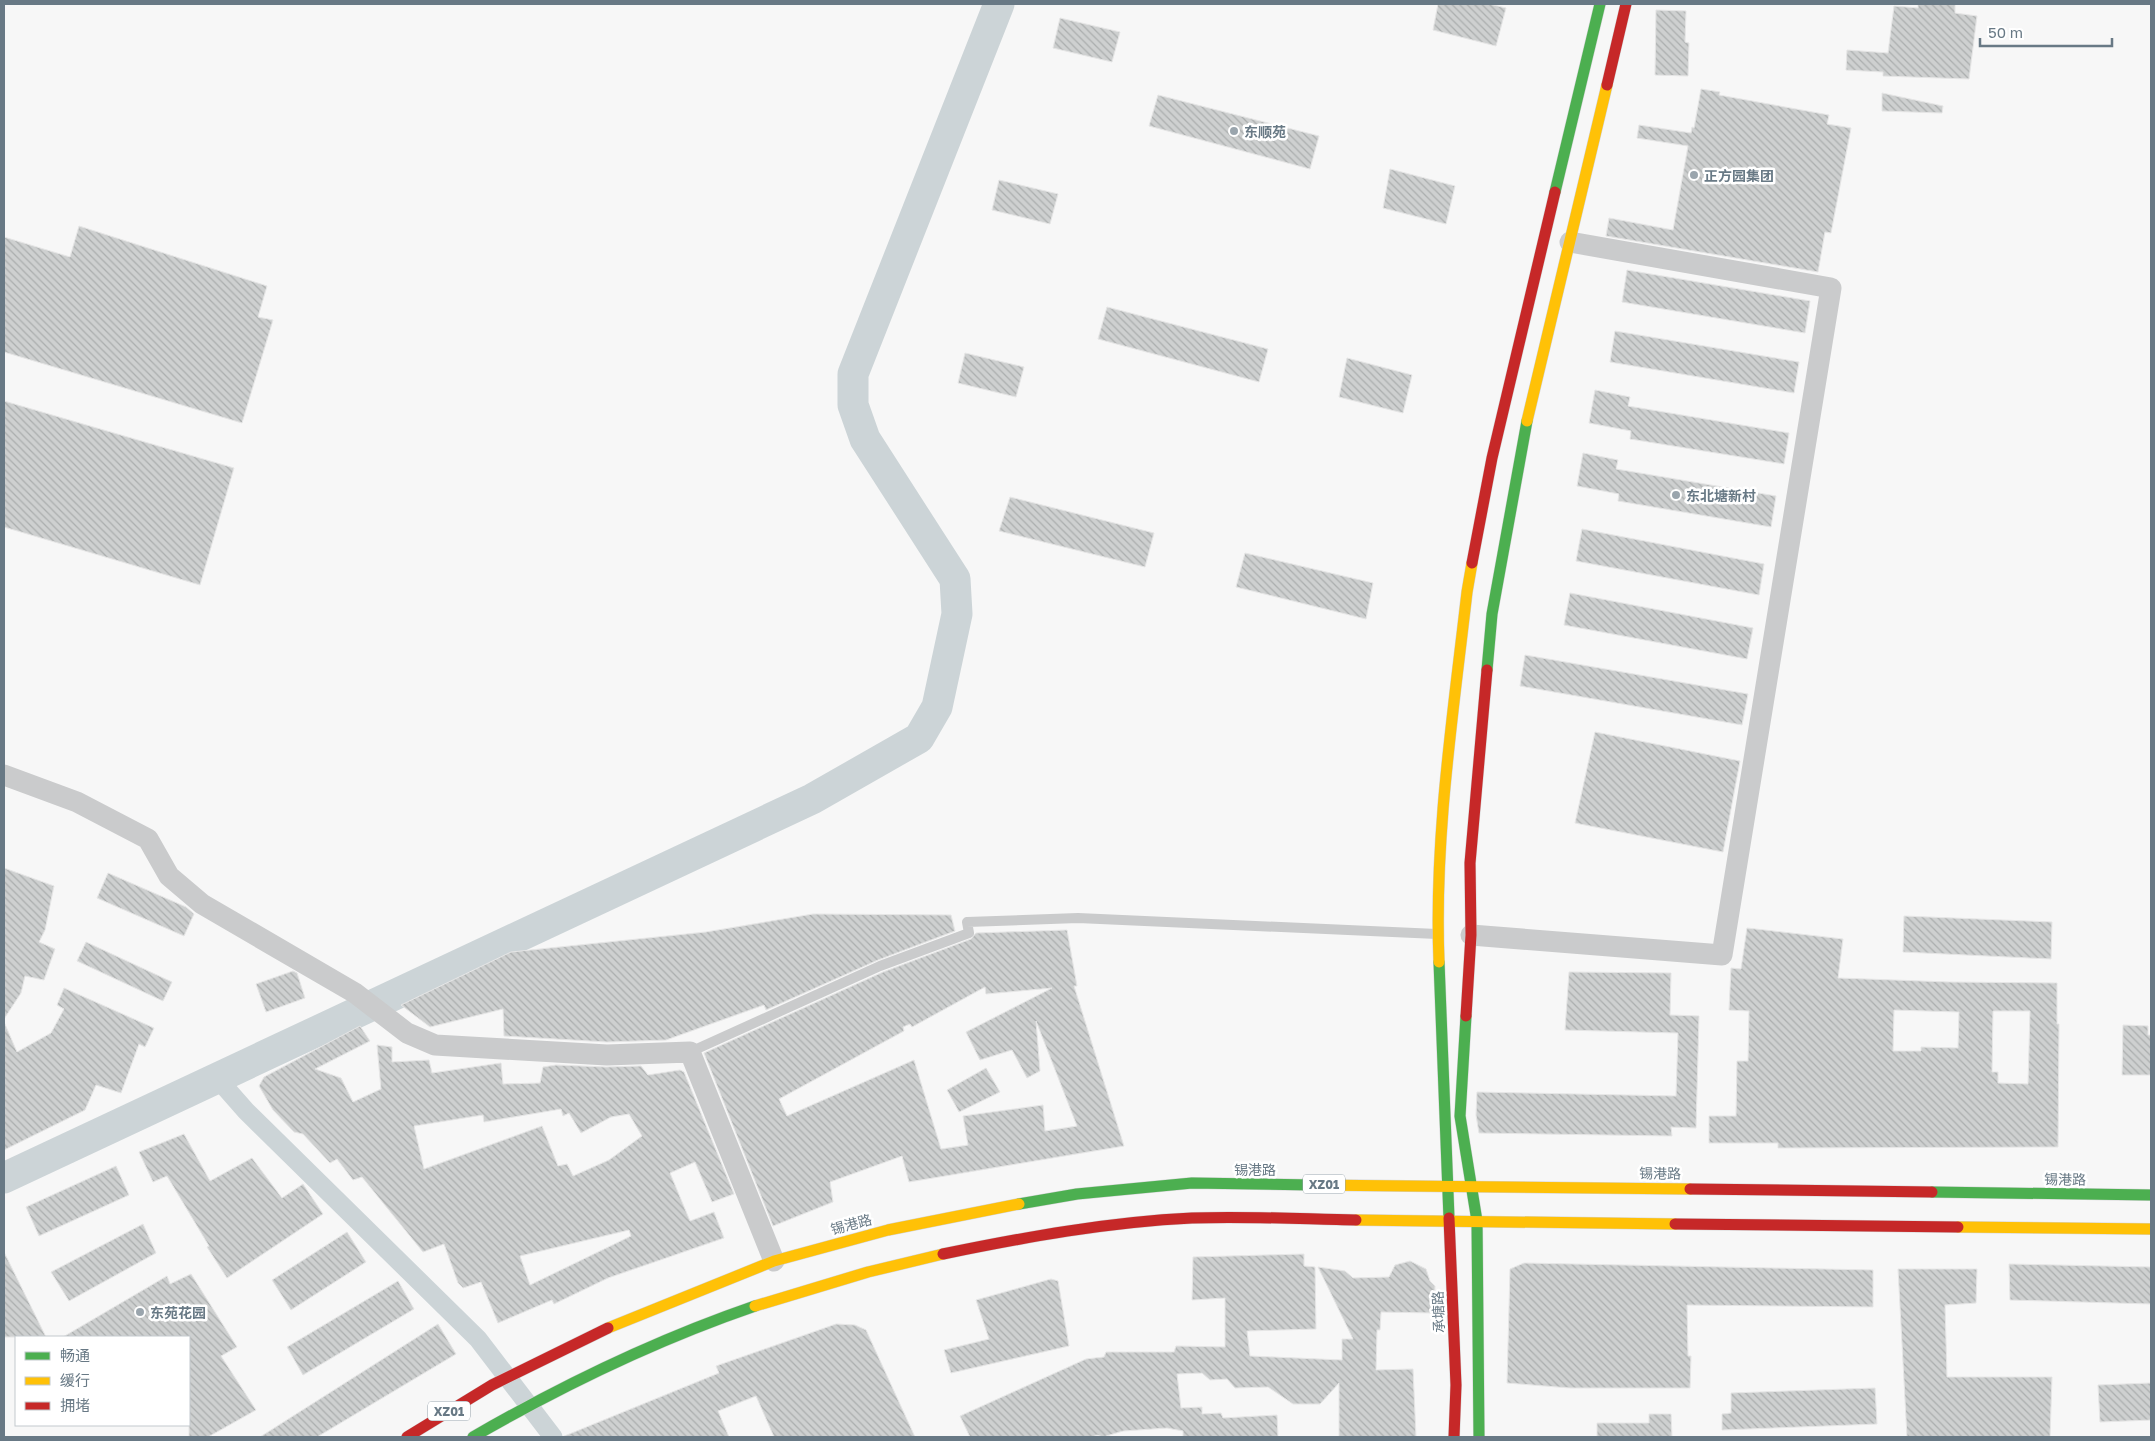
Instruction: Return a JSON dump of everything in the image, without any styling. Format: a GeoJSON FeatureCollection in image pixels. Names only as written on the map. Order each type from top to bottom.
{"type":"FeatureCollection","features":[{"type":"Feature","properties":{"kind":"main road","name":"承塘路"},"geometry":{"type":"LineString","coordinates":[[1454,1437],[1456,1386],[1437,934],[1444,790],[1467,592],[1492,458],[1600,4]]}},
{"type":"Feature","properties":{"kind":"main road"},"geometry":{"type":"LineString","coordinates":[[1479,1437],[1477,1221],[1473,1186],[1460,1116],[1471,935],[1470,863],[1492,614],[1528,411],[1626,4]]}},
{"type":"Feature","properties":{"kind":"main road","name":"锡港路"},"geometry":{"type":"LineString","coordinates":[[407,1437],[492,1386],[593,1334],[774,1261],[888,1230],[1077,1194],[1192,1183],[2151,1195]]}},
{"type":"Feature","properties":{"kind":"main road","name":"XZ01"},"geometry":{"type":"LineString","coordinates":[[473,1437],[509,1415],[608,1365],[679,1335],[781,1297],[888,1265],[1082,1228],[1194,1218],[2151,1229]]}},
{"type":"Feature","properties":{"kind":"street"},"geometry":{"type":"LineString","coordinates":[[1471,935],[1722,955],[1831,288],[1570,242]]}},
{"type":"Feature","properties":{"kind":"street"},"geometry":{"type":"LineString","coordinates":[[4,775],[77,802],[148,839],[169,876],[202,904],[355,993],[407,1033],[435,1045],[607,1055],[690,1052],[774,1261]]}},
{"type":"Feature","properties":{"kind":"lane"},"geometry":{"type":"LineString","coordinates":[[690,1052],[880,966],[969,933],[967,922],[1078,918],[1437,934]]}},
{"type":"Feature","properties":{"kind":"building"},"geometry":{"type":"Polygon","coordinates":[[[1438,4],[1489,4],[1506,8],[1496,46],[1433,30],[1438,4]]]}},
{"type":"Feature","properties":{"kind":"building"},"geometry":{"type":"Polygon","coordinates":[[[1918,4],[1955,4],[1955,13],[1977,16],[1969,79],[1883,76],[1883,72],[1846,70],[1847,50],[1888,53],[1894,6],[1918,8],[1918,4]]]}},
{"type":"Feature","properties":{"kind":"building"},"geometry":{"type":"Polygon","coordinates":[[[1656,10],[1686,11],[1685,42],[1689,43],[1688,76],[1655,75],[1656,10]]]}},
{"type":"Feature","properties":{"kind":"building"},"geometry":{"type":"Polygon","coordinates":[[[1060,18],[1120,32],[1112,62],[1053,48],[1060,18]]]}},
{"type":"Feature","properties":{"kind":"building"},"geometry":{"type":"Polygon","coordinates":[[[1701,89],[1720,92],[1719,95],[1829,115],[1827,124],[1851,128],[1831,233],[1825,232],[1818,272],[1606,236],[1609,218],[1673,230],[1688,146],[1637,138],[1639,125],[1691,133],[1692,127],[1694,128],[1701,89]]]}},
{"type":"Feature","properties":{"kind":"building"},"geometry":{"type":"Polygon","coordinates":[[[1882,93],[1943,106],[1942,113],[1882,111],[1882,93]]]}},
{"type":"Feature","properties":{"kind":"building","name":"东顺苑"},"geometry":{"type":"Polygon","coordinates":[[[1158,95],[1319,136],[1310,169],[1149,126],[1158,95]]]}},
{"type":"Feature","properties":{"kind":"building"},"geometry":{"type":"Polygon","coordinates":[[[1390,169],[1455,186],[1446,224],[1383,208],[1390,169]]]}},
{"type":"Feature","properties":{"kind":"building"},"geometry":{"type":"Polygon","coordinates":[[[999,180],[1058,194],[1050,224],[992,210],[999,180]]]}},
{"type":"Feature","properties":{"kind":"building"},"geometry":{"type":"Polygon","coordinates":[[[79,226],[267,286],[258,317],[273,320],[242,423],[4,352],[4,237],[70,257],[79,226]]]}},
{"type":"Feature","properties":{"kind":"building"},"geometry":{"type":"Polygon","coordinates":[[[1627,270],[1810,301],[1805,333],[1622,302],[1627,270]]]}},
{"type":"Feature","properties":{"kind":"building"},"geometry":{"type":"Polygon","coordinates":[[[1107,307],[1268,349],[1259,382],[1098,339],[1107,307]]]}},
{"type":"Feature","properties":{"kind":"building"},"geometry":{"type":"Polygon","coordinates":[[[1615,331],[1799,362],[1794,393],[1610,362],[1615,331]]]}},
{"type":"Feature","properties":{"kind":"building"},"geometry":{"type":"Polygon","coordinates":[[[965,353],[1024,367],[1016,397],[958,383],[965,353]]]}},
{"type":"Feature","properties":{"kind":"building"},"geometry":{"type":"Polygon","coordinates":[[[1347,358],[1412,375],[1403,413],[1339,397],[1347,358]]]}},
{"type":"Feature","properties":{"kind":"building"},"geometry":{"type":"Polygon","coordinates":[[[1595,390],[1630,397],[1628,406],[1789,433],[1784,464],[1630,439],[1631,431],[1589,423],[1595,390]]]}},
{"type":"Feature","properties":{"kind":"building"},"geometry":{"type":"Polygon","coordinates":[[[4,401],[234,468],[200,585],[4,527],[4,401]]]}},
{"type":"Feature","properties":{"kind":"building"},"geometry":{"type":"Polygon","coordinates":[[[1583,453],[1618,460],[1616,469],[1776,496],[1771,527],[1618,501],[1619,494],[1577,486],[1583,453]]]}},
{"type":"Feature","properties":{"kind":"building"},"geometry":{"type":"Polygon","coordinates":[[[1010,497],[1154,533],[1145,567],[999,531],[1010,497]]]}},
{"type":"Feature","properties":{"kind":"building"},"geometry":{"type":"Polygon","coordinates":[[[1582,529],[1764,564],[1759,595],[1576,561],[1582,529]]]}},
{"type":"Feature","properties":{"kind":"building"},"geometry":{"type":"Polygon","coordinates":[[[1245,553],[1373,583],[1366,619],[1236,587],[1245,553]]]}},
{"type":"Feature","properties":{"kind":"building"},"geometry":{"type":"Polygon","coordinates":[[[1570,593],[1753,628],[1747,659],[1564,625],[1570,593]]]}},
{"type":"Feature","properties":{"kind":"building"},"geometry":{"type":"Polygon","coordinates":[[[1525,655],[1748,694],[1742,725],[1520,686],[1525,655]]]}},
{"type":"Feature","properties":{"kind":"building"},"geometry":{"type":"Polygon","coordinates":[[[1595,732],[1740,761],[1723,852],[1575,823],[1595,732]]]}},
{"type":"Feature","properties":{"kind":"building"},"geometry":{"type":"Polygon","coordinates":[[[4,868],[54,886],[45,930],[39,942],[55,949],[44,980],[25,976],[21,993],[4,1019],[4,868]]]}},
{"type":"Feature","properties":{"kind":"building"},"geometry":{"type":"Polygon","coordinates":[[[108,873],[186,907],[194,914],[184,936],[97,898],[108,873]]]}},
{"type":"Feature","properties":{"kind":"building"},"geometry":{"type":"Polygon","coordinates":[[[813,914],[951,915],[955,931],[878,960],[766,1010],[764,1005],[666,1040],[607,1042],[504,1036],[503,1009],[430,1027],[401,1005],[511,952],[706,932],[813,914]]]}},
{"type":"Feature","properties":{"kind":"building"},"geometry":{"type":"Polygon","coordinates":[[[1904,916],[2052,922],[2051,959],[1903,952],[1904,916]]]}},
{"type":"Feature","properties":{"kind":"building"},"geometry":{"type":"Polygon","coordinates":[[[1747,928],[1843,939],[1838,978],[2057,983],[2057,1024],[2059,1024],[2058,1147],[1778,1148],[1778,1143],[1709,1143],[1709,1116],[1736,1116],[1737,1061],[1748,1061],[1749,1011],[1729,1010],[1731,968],[1741,969],[1747,928]],[[1894,1010],[1893,1051],[1921,1051],[1921,1047],[1958,1048],[1959,1012],[1894,1010]],[[1993,1011],[1992,1072],[1998,1072],[1998,1083],[2028,1084],[2030,1011],[1993,1011]]]}},
{"type":"Feature","properties":{"kind":"building"},"geometry":{"type":"Polygon","coordinates":[[[1067,930],[1077,986],[1074,986],[1124,1146],[909,1182],[902,1156],[830,1182],[833,1202],[773,1226],[704,1053],[883,972],[971,939],[976,933],[1067,930]],[[985,987],[912,1027],[910,1024],[903,1027],[904,1031],[779,1099],[787,1116],[914,1060],[941,1149],[968,1145],[963,1116],[1043,1105],[1045,1131],[1077,1126],[1036,1021],[1040,1071],[1027,1078],[1012,1050],[980,1060],[966,1032],[1052,988],[986,994],[985,987]]]}},
{"type":"Feature","properties":{"kind":"building"},"geometry":{"type":"Polygon","coordinates":[[[86,942],[172,982],[163,1001],[77,961],[86,942]]]}},
{"type":"Feature","properties":{"kind":"building"},"geometry":{"type":"Polygon","coordinates":[[[293,971],[297,973],[305,998],[266,1012],[256,984],[293,971]]]}},
{"type":"Feature","properties":{"kind":"building"},"geometry":{"type":"Polygon","coordinates":[[[1569,972],[1671,973],[1670,1015],[1699,1016],[1696,1128],[1671,1127],[1672,1136],[1479,1133],[1476,1115],[1477,1092],[1676,1096],[1678,1033],[1565,1030],[1569,972]]]}},
{"type":"Feature","properties":{"kind":"building"},"geometry":{"type":"Polygon","coordinates":[[[64,988],[154,1028],[145,1047],[139,1044],[121,1093],[96,1085],[85,1110],[4,1150],[4,1022],[17,1052],[51,1033],[64,1009],[57,1005],[64,988]]]}},
{"type":"Feature","properties":{"kind":"building"},"geometry":{"type":"Polygon","coordinates":[[[2123,1025],[2148,1026],[2148,1035],[2151,1035],[2151,1075],[2122,1075],[2123,1025]]]}},
{"type":"Feature","properties":{"kind":"building"},"geometry":{"type":"Polygon","coordinates":[[[360,1026],[370,1041],[315,1069],[341,1078],[353,1102],[381,1089],[377,1045],[392,1047],[392,1062],[429,1060],[432,1073],[501,1063],[503,1084],[540,1083],[543,1067],[556,1065],[641,1066],[648,1075],[680,1070],[684,1072],[734,1194],[712,1202],[695,1162],[670,1173],[690,1221],[714,1212],[724,1238],[608,1278],[554,1304],[552,1300],[498,1323],[481,1282],[463,1288],[458,1283],[444,1244],[423,1252],[362,1177],[353,1180],[337,1159],[330,1163],[303,1134],[294,1132],[273,1110],[259,1086],[264,1077],[360,1026]],[[561,1109],[484,1122],[483,1115],[414,1126],[424,1169],[542,1126],[558,1166],[567,1164],[573,1176],[609,1160],[642,1136],[629,1114],[611,1117],[581,1133],[569,1113],[563,1116],[561,1109]],[[629,1230],[520,1256],[530,1285],[631,1236],[629,1230]]]}},
{"type":"Feature","properties":{"kind":"building"},"geometry":{"type":"Polygon","coordinates":[[[986,1068],[1000,1092],[959,1112],[947,1090],[986,1068]]]}},
{"type":"Feature","properties":{"kind":"building"},"geometry":{"type":"Polygon","coordinates":[[[184,1134],[210,1181],[252,1158],[282,1198],[303,1184],[323,1214],[227,1278],[207,1247],[209,1246],[167,1176],[153,1182],[139,1152],[184,1134]]]}},
{"type":"Feature","properties":{"kind":"building"},"geometry":{"type":"Polygon","coordinates":[[[116,1166],[129,1195],[39,1236],[26,1207],[116,1166]]]}},
{"type":"Feature","properties":{"kind":"building"},"geometry":{"type":"Polygon","coordinates":[[[143,1224],[156,1253],[69,1301],[51,1272],[143,1224]]]}},
{"type":"Feature","properties":{"kind":"building"},"geometry":{"type":"Polygon","coordinates":[[[347,1232],[366,1262],[291,1310],[272,1280],[347,1232]]]}},
{"type":"Feature","properties":{"kind":"building"},"geometry":{"type":"Polygon","coordinates":[[[4,1252],[46,1336],[4,1337],[4,1252]]]}},
{"type":"Feature","properties":{"kind":"building"},"geometry":{"type":"Polygon","coordinates":[[[1304,1254],[1304,1266],[1315,1267],[1316,1329],[1247,1331],[1250,1356],[1342,1360],[1342,1339],[1353,1339],[1318,1267],[1345,1271],[1353,1278],[1389,1277],[1395,1265],[1410,1261],[1426,1269],[1430,1281],[1435,1286],[1434,1313],[1381,1312],[1380,1330],[1377,1330],[1376,1370],[1413,1369],[1416,1437],[1339,1437],[1339,1383],[1320,1404],[1293,1404],[1268,1387],[1235,1388],[1227,1379],[1210,1380],[1202,1373],[1177,1374],[1181,1408],[1202,1407],[1202,1414],[1221,1413],[1223,1418],[1277,1415],[1278,1437],[1183,1437],[1183,1431],[1167,1428],[1123,1431],[1103,1437],[1097,1435],[1092,1437],[970,1437],[960,1416],[1086,1359],[1104,1357],[1106,1352],[1174,1352],[1176,1346],[1225,1347],[1225,1298],[1192,1300],[1193,1257],[1304,1254]]]}},
{"type":"Feature","properties":{"kind":"building"},"geometry":{"type":"Polygon","coordinates":[[[1524,1263],[1873,1270],[1873,1307],[1687,1305],[1688,1356],[1691,1356],[1690,1388],[1570,1388],[1507,1383],[1510,1269],[1524,1263]]]}},
{"type":"Feature","properties":{"kind":"building"},"geometry":{"type":"Polygon","coordinates":[[[2009,1264],[2151,1267],[2151,1304],[2010,1300],[2009,1264]]]}},
{"type":"Feature","properties":{"kind":"building"},"geometry":{"type":"Polygon","coordinates":[[[1898,1269],[1977,1269],[1976,1303],[1945,1305],[1947,1377],[2052,1377],[2050,1437],[1907,1437],[1898,1269]]]}},
{"type":"Feature","properties":{"kind":"building"},"geometry":{"type":"Polygon","coordinates":[[[191,1274],[237,1347],[221,1356],[256,1410],[208,1437],[189,1437],[190,1336],[65,1336],[167,1276],[170,1284],[191,1274]]]}},
{"type":"Feature","properties":{"kind":"building"},"geometry":{"type":"Polygon","coordinates":[[[1051,1279],[1058,1281],[1069,1346],[951,1373],[944,1350],[989,1339],[976,1300],[1051,1279]]]}},
{"type":"Feature","properties":{"kind":"building"},"geometry":{"type":"Polygon","coordinates":[[[398,1281],[414,1309],[303,1375],[287,1347],[398,1281]]]}},
{"type":"Feature","properties":{"kind":"building"},"geometry":{"type":"Polygon","coordinates":[[[438,1324],[456,1354],[317,1437],[260,1437],[438,1324]]]}},
{"type":"Feature","properties":{"kind":"building"},"geometry":{"type":"Polygon","coordinates":[[[836,1324],[855,1325],[866,1330],[915,1437],[774,1437],[756,1396],[718,1411],[729,1437],[562,1437],[719,1373],[716,1366],[836,1324]]]}},
{"type":"Feature","properties":{"kind":"building"},"geometry":{"type":"Polygon","coordinates":[[[2151,1383],[2151,1420],[2100,1422],[2098,1385],[2151,1383]]]}},
{"type":"Feature","properties":{"kind":"building"},"geometry":{"type":"Polygon","coordinates":[[[1875,1388],[1877,1424],[1722,1430],[1722,1414],[1731,1413],[1731,1393],[1875,1388]]]}},
{"type":"Feature","properties":{"kind":"building"},"geometry":{"type":"Polygon","coordinates":[[[1649,1414],[1671,1414],[1672,1437],[1597,1437],[1597,1423],[1649,1423],[1649,1414]]]}},
{"type":"Feature","properties":{"kind":"waterway"},"geometry":{"type":"LineString","coordinates":[[4,1178],[812,799],[919,738],[937,707],[957,614],[955,579],[865,439],[853,405],[853,374],[999,4]]}},
{"type":"Feature","properties":{"kind":"waterway"},"geometry":{"type":"LineString","coordinates":[[217,1078],[246,1111],[478,1339],[553,1437]]}},
{"type":"Feature","properties":{"kind":"traffic: fast"},"geometry":{"type":"LineString","coordinates":[[1555,192],[1600,4]]}},
{"type":"Feature","properties":{"kind":"traffic: fast"},"geometry":{"type":"LineString","coordinates":[[1487,670],[1492,614],[1527,421]]}},
{"type":"Feature","properties":{"kind":"traffic: fast"},"geometry":{"type":"LineString","coordinates":[[1439,962],[1449,1218]]}},
{"type":"Feature","properties":{"kind":"traffic: fast"},"geometry":{"type":"LineString","coordinates":[[1466,1016],[1460,1116],[1477,1221],[1479,1437]]}},
{"type":"Feature","properties":{"kind":"traffic: fast"},"geometry":{"type":"LineString","coordinates":[[1019,1204],[1077,1194],[1192,1183],[1313,1185]]}},
{"type":"Feature","properties":{"kind":"traffic: fast"},"geometry":{"type":"LineString","coordinates":[[1932,1192],[2151,1195]]}},
{"type":"Feature","properties":{"kind":"traffic: fast"},"geometry":{"type":"LineString","coordinates":[[473,1437],[541,1399],[611,1365],[718,1319],[755,1306]]}},
{"type":"Feature","properties":{"kind":"traffic: slow"},"geometry":{"type":"LineString","coordinates":[[1527,421],[1607,85]]}},
{"type":"Feature","properties":{"kind":"traffic: slow"},"geometry":{"type":"LineString","coordinates":[[1439,962],[1439,869],[1442,823],[1451,730],[1472,563]]}},
{"type":"Feature","properties":{"kind":"traffic: slow"},"geometry":{"type":"LineString","coordinates":[[1313,1185],[1690,1189]]}},
{"type":"Feature","properties":{"kind":"traffic: slow"},"geometry":{"type":"LineString","coordinates":[[608,1328],[774,1261],[888,1230],[1019,1204]]}},
{"type":"Feature","properties":{"kind":"traffic: slow"},"geometry":{"type":"LineString","coordinates":[[1356,1220],[1675,1224]]}},
{"type":"Feature","properties":{"kind":"traffic: slow"},"geometry":{"type":"LineString","coordinates":[[1958,1227],[2151,1229]]}},
{"type":"Feature","properties":{"kind":"traffic: slow"},"geometry":{"type":"LineString","coordinates":[[755,1306],[868,1272],[943,1254]]}},
{"type":"Feature","properties":{"kind":"traffic: jam"},"geometry":{"type":"LineString","coordinates":[[1607,85],[1626,4]]}},
{"type":"Feature","properties":{"kind":"traffic: jam"},"geometry":{"type":"LineString","coordinates":[[1472,563],[1492,458],[1555,192]]}},
{"type":"Feature","properties":{"kind":"traffic: jam"},"geometry":{"type":"LineString","coordinates":[[1466,1016],[1471,935],[1470,863],[1487,670]]}},
{"type":"Feature","properties":{"kind":"traffic: jam"},"geometry":{"type":"LineString","coordinates":[[1690,1189],[1932,1192]]}},
{"type":"Feature","properties":{"kind":"traffic: jam"},"geometry":{"type":"LineString","coordinates":[[943,1254],[1067,1231],[1161,1220],[1233,1217],[1356,1220]]}},
{"type":"Feature","properties":{"kind":"traffic: jam"},"geometry":{"type":"LineString","coordinates":[[1449,1218],[1456,1385],[1454,1437]]}},
{"type":"Feature","properties":{"kind":"traffic: jam"},"geometry":{"type":"LineString","coordinates":[[1675,1224],[1958,1227]]}},
{"type":"Feature","properties":{"kind":"traffic: jam"},"geometry":{"type":"LineString","coordinates":[[407,1437],[492,1385],[608,1328]]}},
{"type":"Feature","properties":{"kind":"place","name":"东顺苑"},"geometry":{"type":"Point","coordinates":[1234,131]}},
{"type":"Feature","properties":{"kind":"place","name":"正方园集团"},"geometry":{"type":"Point","coordinates":[1694,175]}},
{"type":"Feature","properties":{"kind":"place","name":"东北塘新村"},"geometry":{"type":"Point","coordinates":[1676,495]}},
{"type":"Feature","properties":{"kind":"place","name":"东苑花园"},"geometry":{"type":"Point","coordinates":[140,1312]}}]}
